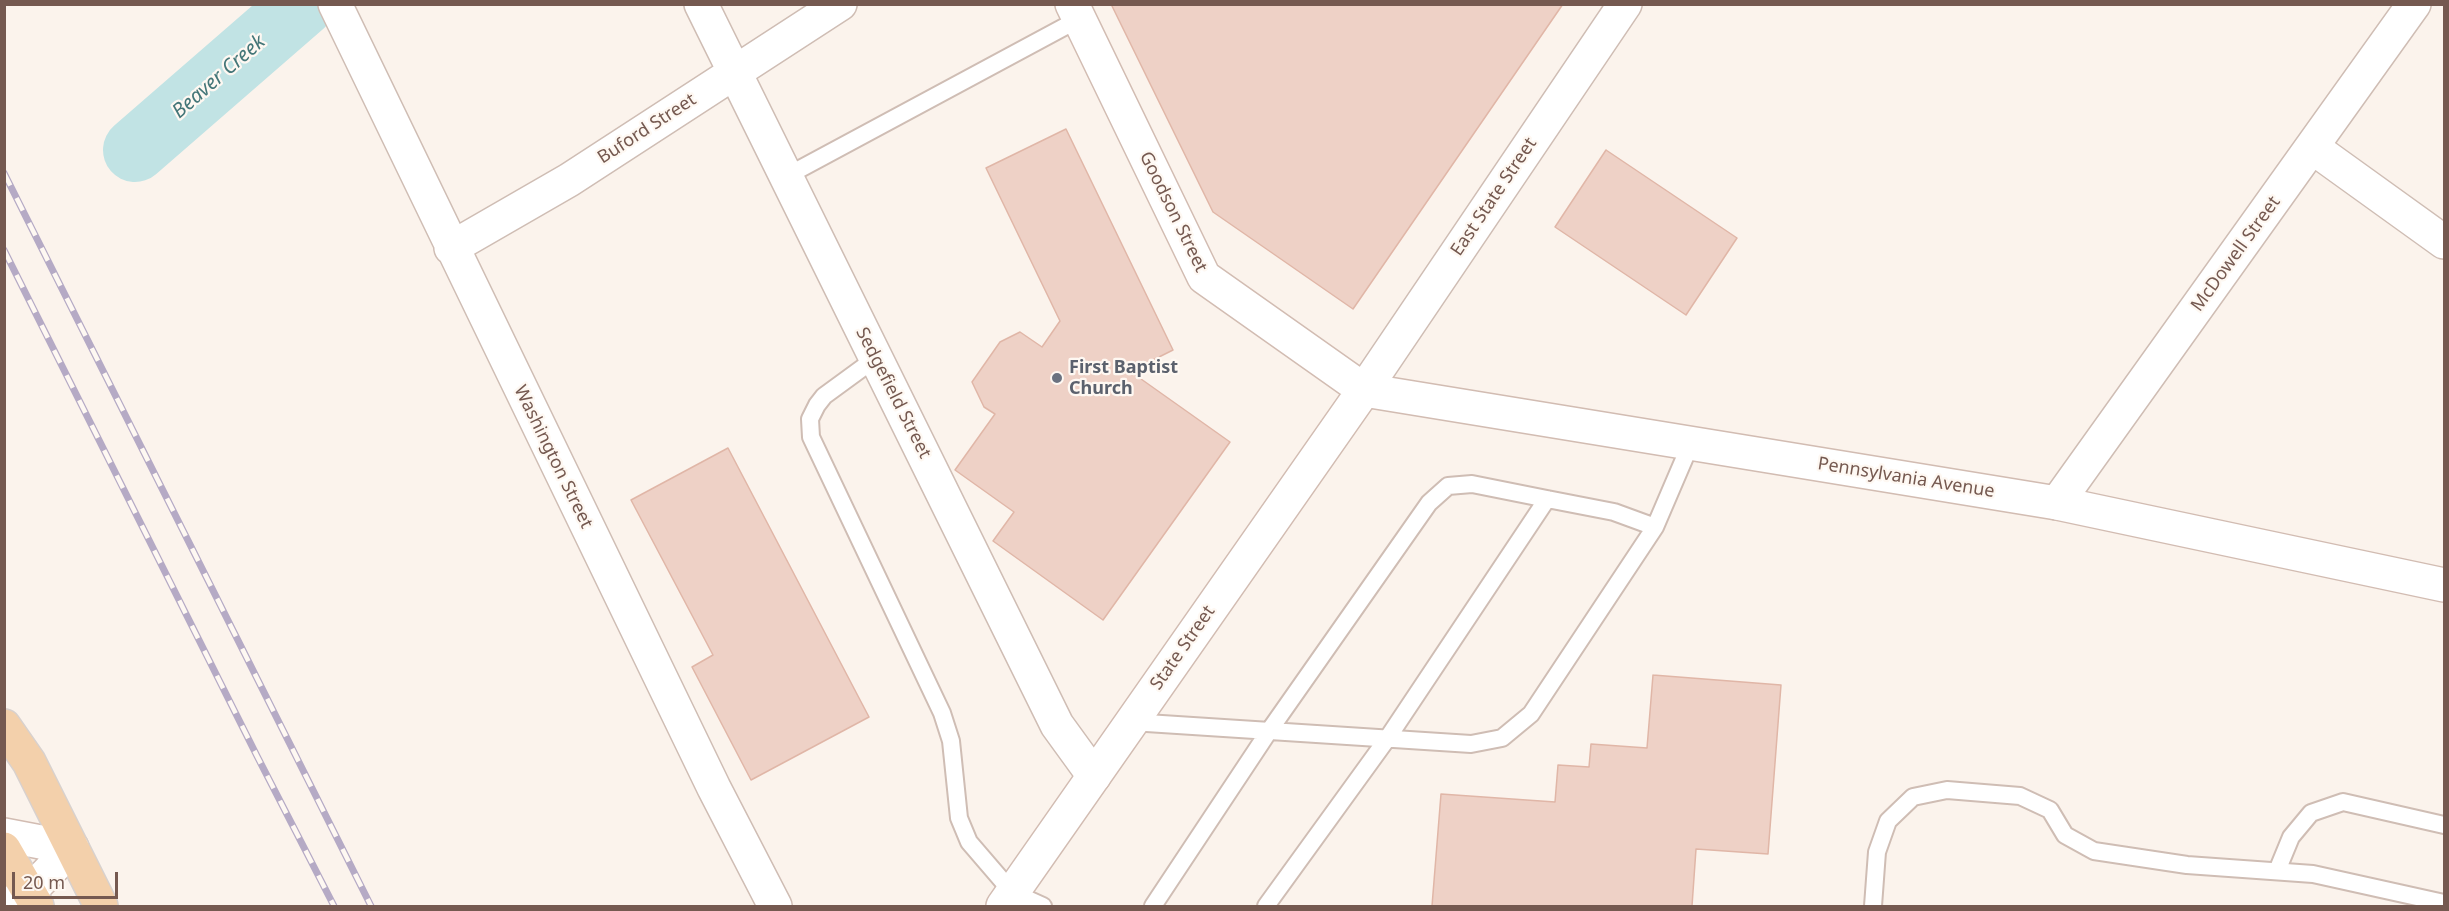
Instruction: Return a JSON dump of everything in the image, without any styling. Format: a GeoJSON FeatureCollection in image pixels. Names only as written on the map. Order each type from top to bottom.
{"type":"FeatureCollection","features":[{"type":"Feature","properties":{"kind":"main road"},"geometry":{"type":"LineString","coordinates":[[4,726],[29,762],[101,906]]}},
{"type":"Feature","properties":{"kind":"main road"},"geometry":{"type":"LineString","coordinates":[[4,849],[25,901]]}},
{"type":"Feature","properties":{"kind":"street","name":"Washington Street"},"geometry":{"type":"LineString","coordinates":[[335,4],[714,788],[775,906]]}},
{"type":"Feature","properties":{"kind":"street","name":"Sedgefield Street"},"geometry":{"type":"LineString","coordinates":[[701,4],[1058,725],[1094,776]]}},
{"type":"Feature","properties":{"kind":"street","name":"Buford Street"},"geometry":{"type":"LineString","coordinates":[[452,248],[569,180],[840,4]]}},
{"type":"Feature","properties":{"kind":"street","name":"East State Street"},"geometry":{"type":"LineString","coordinates":[[1364,390],[1625,4]]}},
{"type":"Feature","properties":{"kind":"street","name":"McDowell Street"},"geometry":{"type":"LineString","coordinates":[[2057,503],[2414,4]]}},
{"type":"Feature","properties":{"kind":"street","name":"Goodson Street"},"geometry":{"type":"LineString","coordinates":[[1075,12],[1204,277],[1364,390]]}},
{"type":"Feature","properties":{"kind":"street"},"geometry":{"type":"LineString","coordinates":[[2312,147],[2445,242]]}},
{"type":"Feature","properties":{"kind":"street","name":"Pennsylvania Avenue"},"geometry":{"type":"LineString","coordinates":[[1364,390],[2057,503],[2445,585]]}},
{"type":"Feature","properties":{"kind":"street","name":"State Street"},"geometry":{"type":"LineString","coordinates":[[1007,899],[1364,390]]}},
{"type":"Feature","properties":{"kind":"street"},"geometry":{"type":"LineString","coordinates":[[4,835],[72,848]]}},
{"type":"Feature","properties":{"kind":"street"},"geometry":{"type":"LineString","coordinates":[[25,901],[72,848]]}},
{"type":"Feature","properties":{"kind":"lane"},"geometry":{"type":"LineString","coordinates":[[785,177],[1075,12]]}},
{"type":"Feature","properties":{"kind":"lane"},"geometry":{"type":"LineString","coordinates":[[876,358],[824,396],[810,419],[811,437],[942,713],[951,741],[959,818],[969,842],[1007,899],[1043,906]]}},
{"type":"Feature","properties":{"kind":"lane"},"geometry":{"type":"LineString","coordinates":[[1131,722],[1471,744],[1502,738],[1531,714],[1655,527],[1691,443]]}},
{"type":"Feature","properties":{"kind":"lane"},"geometry":{"type":"LineString","coordinates":[[1153,906],[1269,731],[1429,503],[1448,486],[1473,484],[1614,512],[1655,527]]}},
{"type":"Feature","properties":{"kind":"lane"},"geometry":{"type":"LineString","coordinates":[[1266,906],[1387,739],[1547,499]]}},
{"type":"Feature","properties":{"kind":"lane"},"geometry":{"type":"LineString","coordinates":[[1873,906],[1877,852],[1888,821],[1913,797],[1947,790],[2020,796],[2050,810],[2065,835],[2094,851],[2187,865],[2313,874],[2445,903]]}},
{"type":"Feature","properties":{"kind":"lane"},"geometry":{"type":"LineString","coordinates":[[2277,871],[2291,837],[2311,813],[2343,802],[2445,825]]}},
{"type":"Feature","properties":{"kind":"building"},"geometry":{"type":"Polygon","coordinates":[[[1111,4],[1563,4],[1353,309],[1213,212],[1111,4]]]}},
{"type":"Feature","properties":{"kind":"building","name":"First Baptist Church"},"geometry":{"type":"Polygon","coordinates":[[[1066,129],[1173,350],[1139,367],[1134,374],[1230,442],[1103,620],[993,541],[1014,512],[955,470],[995,414],[984,407],[972,382],[1000,342],[1020,332],[1042,347],[1060,321],[986,168],[1066,129]]]}},
{"type":"Feature","properties":{"kind":"building"},"geometry":{"type":"Polygon","coordinates":[[[1606,150],[1737,238],[1686,315],[1555,227],[1606,150]]]}},
{"type":"Feature","properties":{"kind":"building"},"geometry":{"type":"Polygon","coordinates":[[[728,448],[869,717],[751,780],[692,667],[713,655],[631,500],[728,448]]]}},
{"type":"Feature","properties":{"kind":"building"},"geometry":{"type":"Polygon","coordinates":[[[1653,675],[1781,685],[1768,854],[1696,849],[1692,906],[1432,906],[1441,794],[1555,802],[1558,765],[1589,767],[1591,744],[1647,748],[1653,675]]]}},
{"type":"Feature","properties":{"kind":"waterway","name":"Beaver Creek"},"geometry":{"type":"LineString","coordinates":[[135,150],[303,4]]}},
{"type":"Feature","properties":{"kind":"railway"},"geometry":{"type":"LineString","coordinates":[[4,173],[371,906]]}},
{"type":"Feature","properties":{"kind":"railway"},"geometry":{"type":"LineString","coordinates":[[4,250],[334,906]]}},
{"type":"Feature","properties":{"kind":"place","name":"First Baptist Church"},"geometry":{"type":"Point","coordinates":[1057,378]}}]}
